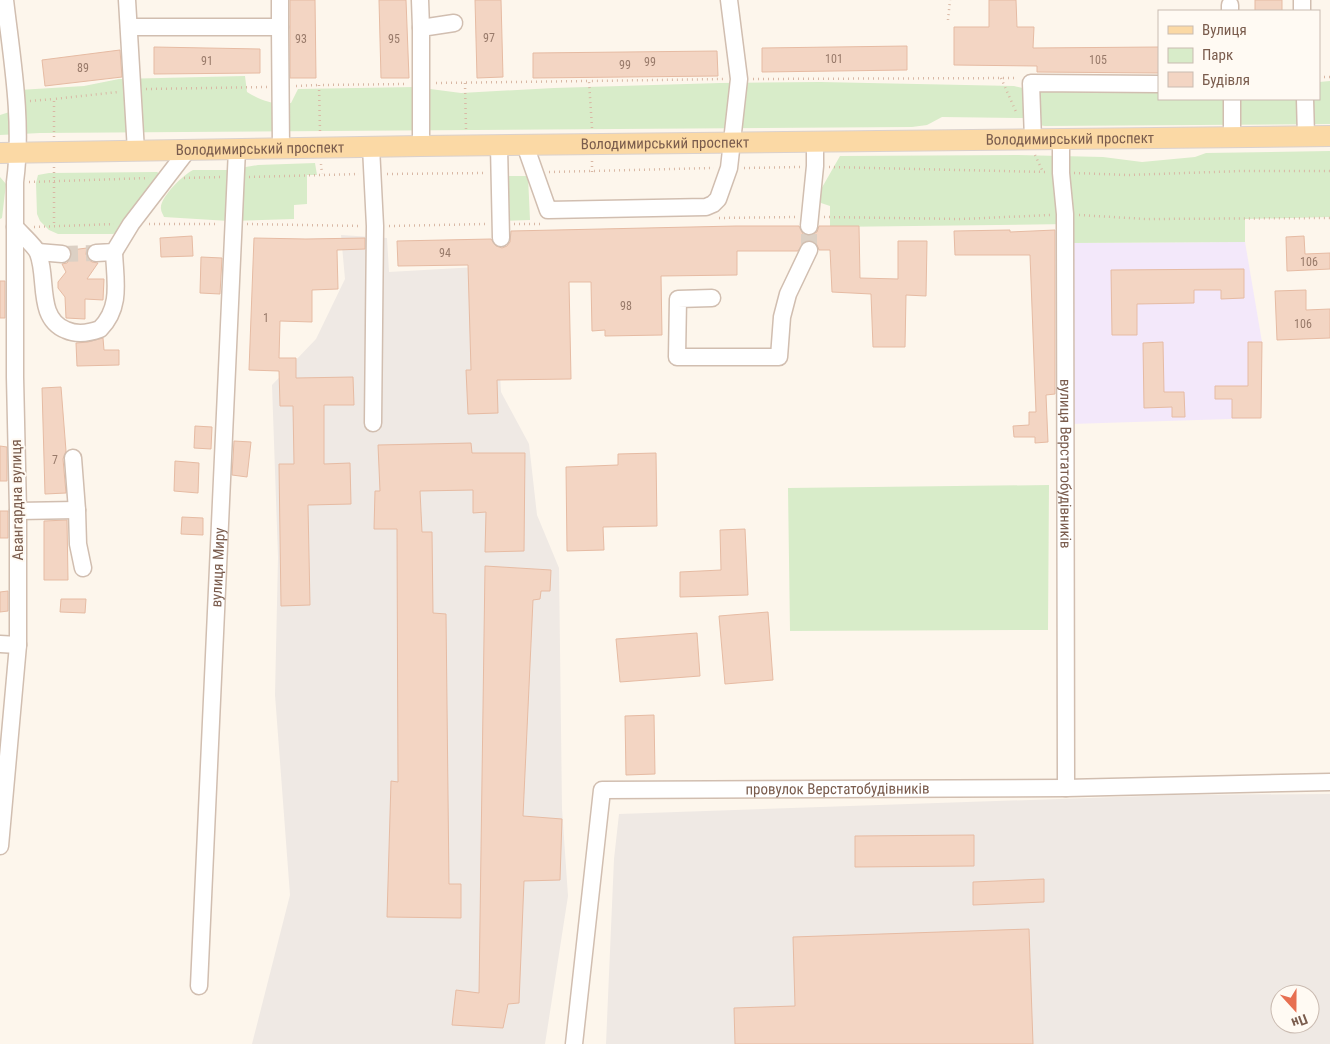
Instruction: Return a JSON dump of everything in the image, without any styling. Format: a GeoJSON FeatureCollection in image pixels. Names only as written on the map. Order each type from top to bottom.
{"type":"FeatureCollection","features":[{"type":"Feature","properties":{"kind":"main road","name":"Володимирський проспект"},"geometry":{"type":"LineString","coordinates":[[10,153],[421,146],[1330,136]]}},
{"type":"Feature","properties":{"kind":"street","name":"Авангардна вулиця"},"geometry":{"type":"LineString","coordinates":[[0,846],[18,645],[15,182],[10,153],[17,101],[5,0]]}},
{"type":"Feature","properties":{"kind":"street"},"geometry":{"type":"LineString","coordinates":[[127,0],[136,151]]}},
{"type":"Feature","properties":{"kind":"street"},"geometry":{"type":"LineString","coordinates":[[280,0],[281,148]]}},
{"type":"Feature","properties":{"kind":"street"},"geometry":{"type":"LineString","coordinates":[[420,0],[421,146]]}},
{"type":"Feature","properties":{"kind":"street"},"geometry":{"type":"LineString","coordinates":[[525,145],[548,210],[706,207],[713,204],[718,199],[729,168],[739,79],[729,0]]}},
{"type":"Feature","properties":{"kind":"street"},"geometry":{"type":"LineString","coordinates":[[421,28],[454,23]]}},
{"type":"Feature","properties":{"kind":"street"},"geometry":{"type":"LineString","coordinates":[[129,27],[280,27]]}},
{"type":"Feature","properties":{"kind":"street"},"geometry":{"type":"LineString","coordinates":[[1033,140],[1031,83],[1158,84]]}},
{"type":"Feature","properties":{"kind":"street"},"geometry":{"type":"LineString","coordinates":[[1232,100],[1232,138]]}},
{"type":"Feature","properties":{"kind":"street"},"geometry":{"type":"LineString","coordinates":[[1305,100],[1306,137]]}},
{"type":"Feature","properties":{"kind":"street","name":"вулиця Верстатобудівників"},"geometry":{"type":"LineString","coordinates":[[1061,140],[1061,173],[1065,214],[1066,788]]}},
{"type":"Feature","properties":{"kind":"street"},"geometry":{"type":"LineString","coordinates":[[809,226],[815,166],[815,142]]}},
{"type":"Feature","properties":{"kind":"street"},"geometry":{"type":"LineString","coordinates":[[499,146],[501,238]]}},
{"type":"Feature","properties":{"kind":"street"},"geometry":{"type":"LineString","coordinates":[[371,147],[375,226],[373,423]]}},
{"type":"Feature","properties":{"kind":"street","name":"вулиця Миру"},"geometry":{"type":"LineString","coordinates":[[199,986],[237,150]]}},
{"type":"Feature","properties":{"kind":"street"},"geometry":{"type":"LineString","coordinates":[[15,227],[38,252],[48,312],[53,321],[69,332],[80,333],[100,329],[112,314],[116,302],[114,252],[131,224],[187,151]]}},
{"type":"Feature","properties":{"kind":"street"},"geometry":{"type":"LineString","coordinates":[[712,298],[678,299],[677,357],[779,357],[782,317],[788,294],[808,250]]}},
{"type":"Feature","properties":{"kind":"street"},"geometry":{"type":"LineString","coordinates":[[38,252],[62,254]]}},
{"type":"Feature","properties":{"kind":"street"},"geometry":{"type":"LineString","coordinates":[[96,253],[114,252]]}},
{"type":"Feature","properties":{"kind":"street"},"geometry":{"type":"LineString","coordinates":[[73,458],[78,544],[83,568]]}},
{"type":"Feature","properties":{"kind":"street"},"geometry":{"type":"LineString","coordinates":[[18,511],[77,510]]}},
{"type":"Feature","properties":{"kind":"street"},"geometry":{"type":"LineString","coordinates":[[0,644],[18,645]]}},
{"type":"Feature","properties":{"kind":"street","name":"провулок Верстатобудівників"},"geometry":{"type":"LineString","coordinates":[[574,1044],[602,790],[1066,788],[1330,782]]}},
{"type":"Feature","properties":{"kind":"path"},"geometry":{"type":"LineString","coordinates":[[948,20],[950,0]]}},
{"type":"Feature","properties":{"kind":"path"},"geometry":{"type":"LineString","coordinates":[[592,172],[589,81],[1020,78]]}},
{"type":"Feature","properties":{"kind":"path"},"geometry":{"type":"LineString","coordinates":[[466,83],[467,146]]}},
{"type":"Feature","properties":{"kind":"path"},"geometry":{"type":"LineString","coordinates":[[534,172],[815,166],[1128,175],[1242,171],[1330,171]]}},
{"type":"Feature","properties":{"kind":"path"},"geometry":{"type":"LineString","coordinates":[[15,182],[499,173]]}},
{"type":"Feature","properties":{"kind":"shaded area"},"geometry":{"type":"Polygon","coordinates":[[[341,235],[387,238],[389,272],[494,266],[501,392],[529,444],[537,515],[559,568],[562,809],[568,896],[545,1044],[252,1044],[290,895],[275,695],[278,557],[272,385],[316,339],[345,279],[341,235]]]}},
{"type":"Feature","properties":{"kind":"shaded area"},"geometry":{"type":"Polygon","coordinates":[[[1245,242],[1262,342],[1261,418],[1071,424],[1070,243],[1245,242]]]}},
{"type":"Feature","properties":{"kind":"shaded area"},"geometry":{"type":"Polygon","coordinates":[[[1330,794],[1330,1044],[606,1044],[614,859],[619,814],[1175,795],[1330,794]]]}},
{"type":"Feature","properties":{"kind":"green space"},"geometry":{"type":"Polygon","coordinates":[[[245,76],[247,92],[268,102],[279,103],[291,103],[298,89],[415,87],[461,93],[554,88],[820,82],[1014,86],[1036,91],[1158,89],[1158,100],[1320,100],[1320,82],[1330,81],[1330,124],[1045,126],[1031,124],[1024,118],[942,117],[927,125],[912,127],[40,133],[0,135],[0,115],[22,108],[19,90],[84,86],[119,79],[245,76]]]}},
{"type":"Feature","properties":{"kind":"green space"},"geometry":{"type":"Polygon","coordinates":[[[1330,151],[1330,217],[1245,219],[1245,242],[1070,243],[1069,224],[830,227],[830,206],[821,203],[820,191],[840,156],[1018,155],[1103,157],[1142,162],[1195,157],[1206,153],[1330,151]]]}},
{"type":"Feature","properties":{"kind":"green space"},"geometry":{"type":"Polygon","coordinates":[[[315,163],[317,175],[307,175],[307,204],[294,205],[294,219],[229,221],[164,217],[161,211],[161,204],[168,193],[178,181],[193,170],[228,170],[258,165],[315,163]]]}},
{"type":"Feature","properties":{"kind":"green space"},"geometry":{"type":"Polygon","coordinates":[[[157,172],[162,175],[119,232],[113,234],[58,234],[49,230],[40,221],[37,214],[36,183],[38,175],[49,173],[157,172]]]}},
{"type":"Feature","properties":{"kind":"green space"},"geometry":{"type":"Polygon","coordinates":[[[503,176],[528,176],[530,220],[504,221],[503,176]]]}},
{"type":"Feature","properties":{"kind":"green space"},"geometry":{"type":"Polygon","coordinates":[[[0,177],[6,184],[2,218],[0,219],[0,177]]]}},
{"type":"Feature","properties":{"kind":"green space"},"geometry":{"type":"Polygon","coordinates":[[[1049,485],[1048,630],[790,631],[788,488],[1049,485]]]}},
{"type":"Feature","properties":{"kind":"building"},"geometry":{"type":"Polygon","coordinates":[[[290,0],[315,0],[316,78],[290,78],[290,0]]]}},
{"type":"Feature","properties":{"kind":"building"},"geometry":{"type":"Polygon","coordinates":[[[379,0],[406,0],[409,78],[381,78],[379,0]]]}},
{"type":"Feature","properties":{"kind":"building"},"geometry":{"type":"Polygon","coordinates":[[[475,0],[501,0],[503,77],[477,78],[475,0]]]}},
{"type":"Feature","properties":{"kind":"building"},"geometry":{"type":"Polygon","coordinates":[[[989,0],[1016,0],[1017,27],[1034,27],[1033,48],[1158,47],[1158,73],[1037,72],[1037,66],[954,65],[954,27],[989,27],[989,0]]]}},
{"type":"Feature","properties":{"kind":"building"},"geometry":{"type":"Polygon","coordinates":[[[1255,0],[1282,0],[1282,10],[1255,10],[1255,0]]]}},
{"type":"Feature","properties":{"kind":"building"},"geometry":{"type":"Polygon","coordinates":[[[907,46],[907,70],[762,72],[762,48],[907,46]]]}},
{"type":"Feature","properties":{"kind":"building"},"geometry":{"type":"Polygon","coordinates":[[[154,47],[260,49],[260,73],[154,74],[154,47]]]}},
{"type":"Feature","properties":{"kind":"building"},"geometry":{"type":"Polygon","coordinates":[[[120,50],[122,77],[45,86],[42,60],[120,50]]]}},
{"type":"Feature","properties":{"kind":"building"},"geometry":{"type":"Polygon","coordinates":[[[717,51],[718,76],[533,78],[533,53],[717,51]]]}},
{"type":"Feature","properties":{"kind":"building"},"geometry":{"type":"Polygon","coordinates":[[[799,226],[803,234],[808,236],[817,232],[819,226],[859,226],[860,278],[898,279],[898,241],[927,241],[926,296],[906,295],[905,347],[873,347],[871,294],[832,292],[830,250],[819,250],[814,241],[809,240],[804,242],[798,251],[737,251],[737,275],[661,276],[662,335],[605,336],[605,330],[592,331],[591,282],[569,282],[571,379],[497,380],[498,413],[468,414],[466,370],[471,370],[468,265],[398,266],[397,241],[491,239],[496,246],[502,248],[510,242],[511,231],[799,226]]]}},
{"type":"Feature","properties":{"kind":"building"},"geometry":{"type":"Polygon","coordinates":[[[1010,230],[1010,232],[1055,230],[1055,394],[1046,395],[1048,442],[1035,443],[1035,437],[1014,437],[1013,426],[1029,425],[1029,412],[1036,412],[1030,255],[955,255],[954,231],[1010,230]]]}},
{"type":"Feature","properties":{"kind":"building"},"geometry":{"type":"Polygon","coordinates":[[[192,236],[193,256],[161,257],[160,238],[192,236]]]}},
{"type":"Feature","properties":{"kind":"building"},"geometry":{"type":"Polygon","coordinates":[[[1304,236],[1305,254],[1330,253],[1330,269],[1287,271],[1286,237],[1304,236]]]}},
{"type":"Feature","properties":{"kind":"building"},"geometry":{"type":"Polygon","coordinates":[[[254,238],[365,238],[365,249],[337,250],[338,289],[312,290],[312,322],[280,321],[279,358],[296,358],[296,378],[353,377],[354,405],[324,405],[324,464],[350,463],[351,504],[308,505],[310,605],[281,606],[279,464],[294,464],[293,406],[280,406],[279,371],[249,370],[254,238]]]}},
{"type":"Feature","properties":{"kind":"building"},"geometry":{"type":"Polygon","coordinates":[[[87,248],[86,254],[88,259],[98,263],[87,279],[104,279],[103,300],[85,299],[85,319],[66,318],[65,297],[58,288],[58,282],[66,272],[62,264],[67,263],[70,259],[71,250],[87,248]]]}},
{"type":"Feature","properties":{"kind":"building"},"geometry":{"type":"Polygon","coordinates":[[[201,257],[222,258],[220,294],[200,293],[201,257]]]}},
{"type":"Feature","properties":{"kind":"building"},"geometry":{"type":"Polygon","coordinates":[[[1244,269],[1244,298],[1221,299],[1221,290],[1194,290],[1194,303],[1137,304],[1137,335],[1112,335],[1111,270],[1244,269]]]}},
{"type":"Feature","properties":{"kind":"building"},"geometry":{"type":"Polygon","coordinates":[[[0,281],[5,281],[5,318],[0,318],[0,281]]]}},
{"type":"Feature","properties":{"kind":"building"},"geometry":{"type":"Polygon","coordinates":[[[1306,290],[1306,310],[1330,309],[1330,338],[1277,340],[1275,291],[1306,290]]]}},
{"type":"Feature","properties":{"kind":"building"},"geometry":{"type":"Polygon","coordinates":[[[103,338],[104,350],[119,350],[119,365],[77,366],[76,343],[103,338]]]}},
{"type":"Feature","properties":{"kind":"building"},"geometry":{"type":"Polygon","coordinates":[[[1163,342],[1164,392],[1184,392],[1185,417],[1172,417],[1172,407],[1144,408],[1143,343],[1163,342]]]}},
{"type":"Feature","properties":{"kind":"building"},"geometry":{"type":"Polygon","coordinates":[[[1248,342],[1262,342],[1261,418],[1232,418],[1232,399],[1215,399],[1215,386],[1248,386],[1248,342]]]}},
{"type":"Feature","properties":{"kind":"building"},"geometry":{"type":"Polygon","coordinates":[[[61,387],[66,451],[63,459],[66,493],[45,494],[42,388],[61,387]]]}},
{"type":"Feature","properties":{"kind":"building"},"geometry":{"type":"Polygon","coordinates":[[[195,426],[212,427],[211,449],[194,448],[195,426]]]}},
{"type":"Feature","properties":{"kind":"building"},"geometry":{"type":"Polygon","coordinates":[[[234,441],[251,442],[247,477],[232,475],[234,441]]]}},
{"type":"Feature","properties":{"kind":"building"},"geometry":{"type":"Polygon","coordinates":[[[471,443],[472,453],[525,453],[524,551],[485,552],[486,512],[473,513],[473,490],[420,491],[422,532],[432,532],[433,613],[446,614],[449,884],[461,884],[461,918],[387,917],[391,781],[398,782],[397,529],[374,529],[375,491],[380,491],[378,445],[471,443]]]}},
{"type":"Feature","properties":{"kind":"building"},"geometry":{"type":"Polygon","coordinates":[[[0,446],[7,447],[7,481],[0,481],[0,446]]]}},
{"type":"Feature","properties":{"kind":"building"},"geometry":{"type":"Polygon","coordinates":[[[656,453],[657,526],[603,527],[604,550],[567,551],[566,467],[618,465],[618,454],[656,453]]]}},
{"type":"Feature","properties":{"kind":"building"},"geometry":{"type":"Polygon","coordinates":[[[175,461],[199,463],[198,493],[174,491],[175,461]]]}},
{"type":"Feature","properties":{"kind":"building"},"geometry":{"type":"Polygon","coordinates":[[[0,511],[8,511],[8,538],[0,538],[0,511]]]}},
{"type":"Feature","properties":{"kind":"building"},"geometry":{"type":"Polygon","coordinates":[[[182,517],[203,518],[203,535],[181,534],[182,517]]]}},
{"type":"Feature","properties":{"kind":"building"},"geometry":{"type":"Polygon","coordinates":[[[67,520],[68,580],[44,580],[44,521],[67,520]]]}},
{"type":"Feature","properties":{"kind":"building"},"geometry":{"type":"Polygon","coordinates":[[[745,529],[748,595],[680,597],[680,572],[721,570],[720,530],[745,529]]]}},
{"type":"Feature","properties":{"kind":"building"},"geometry":{"type":"Polygon","coordinates":[[[485,566],[551,570],[550,591],[541,591],[540,599],[533,600],[523,816],[562,819],[560,880],[524,881],[519,1003],[508,1004],[503,1028],[452,1025],[456,990],[479,993],[485,566]]]}},
{"type":"Feature","properties":{"kind":"building"},"geometry":{"type":"Polygon","coordinates":[[[8,591],[8,611],[0,612],[0,592],[8,591]]]}},
{"type":"Feature","properties":{"kind":"building"},"geometry":{"type":"Polygon","coordinates":[[[61,599],[86,599],[85,613],[60,612],[61,599]]]}},
{"type":"Feature","properties":{"kind":"building"},"geometry":{"type":"Polygon","coordinates":[[[768,612],[773,680],[725,684],[719,616],[768,612]]]}},
{"type":"Feature","properties":{"kind":"building"},"geometry":{"type":"Polygon","coordinates":[[[697,633],[700,676],[620,682],[616,639],[697,633]]]}},
{"type":"Feature","properties":{"kind":"building"},"geometry":{"type":"Polygon","coordinates":[[[654,715],[655,774],[626,775],[625,716],[654,715]]]}},
{"type":"Feature","properties":{"kind":"building"},"geometry":{"type":"Polygon","coordinates":[[[974,835],[974,866],[855,867],[855,836],[974,835]]]}},
{"type":"Feature","properties":{"kind":"building"},"geometry":{"type":"Polygon","coordinates":[[[1044,879],[1044,902],[973,905],[973,882],[1044,879]]]}},
{"type":"Feature","properties":{"kind":"building"},"geometry":{"type":"Polygon","coordinates":[[[1029,929],[1033,1044],[735,1044],[734,1008],[795,1006],[793,937],[1029,929]]]}},
{"type":"Feature","properties":{"kind":"tunnel"},"geometry":{"type":"LineString","coordinates":[[809,226],[809,250]]}},
{"type":"Feature","properties":{"kind":"tunnel"},"geometry":{"type":"LineString","coordinates":[[62,254],[96,253]]}}]}
